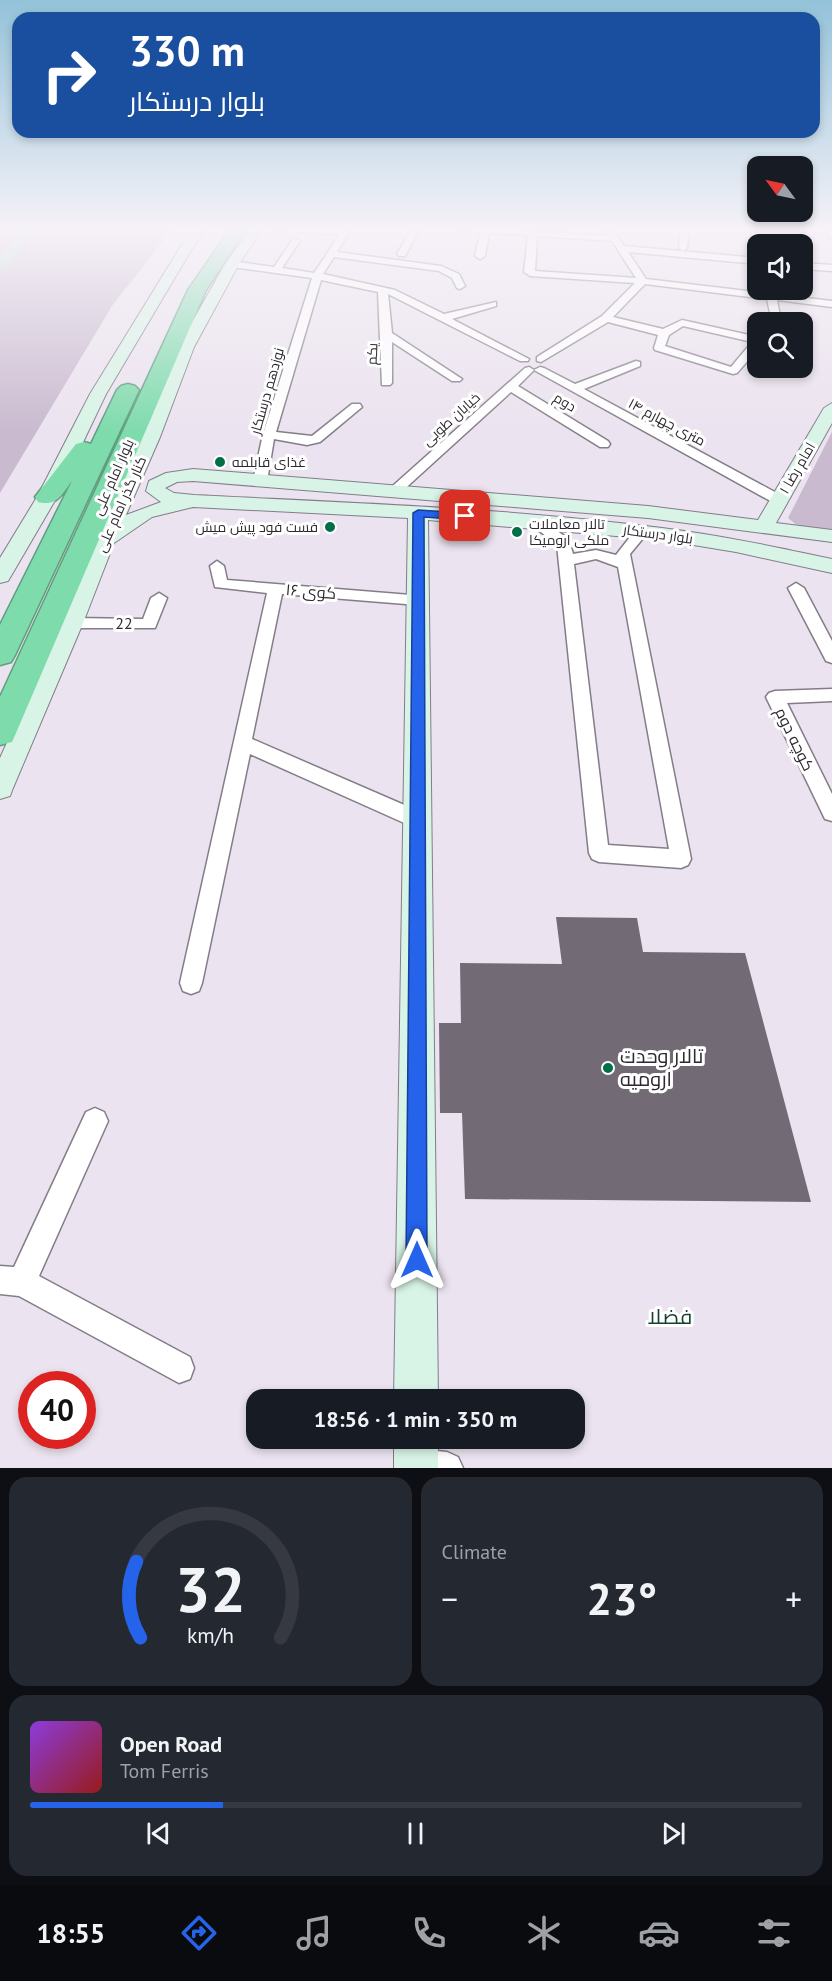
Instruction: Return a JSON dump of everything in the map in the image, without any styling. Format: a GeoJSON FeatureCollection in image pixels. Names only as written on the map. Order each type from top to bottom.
{"type":"FeatureCollection","features":[{"type":"Feature","properties":{"kind":"highway","name":"بلوار امام علی"},"geometry":{"type":"LineString","coordinates":[[0,655],[128,390],[177,297]]}},
{"type":"Feature","properties":{"kind":"highway","name":"بلوار امام علی"},"geometry":{"type":"LineString","coordinates":[[0,733],[194,297]]}},
{"type":"Feature","properties":{"kind":"highway"},"geometry":{"type":"LineString","coordinates":[[186,347],[196,297]]}},
{"type":"Feature","properties":{"kind":"highway"},"geometry":{"type":"LineString","coordinates":[[48,497],[128,390]]}},
{"type":"Feature","properties":{"kind":"highway"},"geometry":{"type":"LineString","coordinates":[[0,742],[72,623]]}},
{"type":"Feature","properties":{"kind":"main road"},"geometry":{"type":"LineString","coordinates":[[0,576],[48,497],[98,394],[157,297]]}},
{"type":"Feature","properties":{"kind":"main road","name":"کنار گذر امام علی"},"geometry":{"type":"LineString","coordinates":[[0,788],[72,623],[103,544],[151,437],[186,347],[214,297]]}},
{"type":"Feature","properties":{"kind":"main road","name":"امام رضا ۱"},"geometry":{"type":"LineString","coordinates":[[763,528],[832,408]]}},
{"type":"Feature","properties":{"kind":"main road"},"geometry":{"type":"LineString","coordinates":[[151,437],[155,452],[171,466],[193,476]]}},
{"type":"Feature","properties":{"kind":"main road"},"geometry":{"type":"LineString","coordinates":[[193,476],[163,479],[156,485],[156,491],[169,498],[194,501]]}},
{"type":"Feature","properties":{"kind":"main road","name":"بلوار درستکار"},"geometry":{"type":"LineString","coordinates":[[193,476],[648,512],[832,536]]}},
{"type":"Feature","properties":{"kind":"main road"},"geometry":{"type":"LineString","coordinates":[[103,544],[125,522],[171,505],[194,501]]}},
{"type":"Feature","properties":{"kind":"main road","name":"بلوار درستکار"},"geometry":{"type":"LineString","coordinates":[[194,501],[418,513],[642,531],[753,549],[832,566]]}},
{"type":"Feature","properties":{"kind":"main road"},"geometry":{"type":"LineString","coordinates":[[416,1389],[418,513]]}},
{"type":"Feature","properties":{"kind":"street","name":"نوزدهم درستکار"},"geometry":{"type":"LineString","coordinates":[[260,482],[269,434],[311,297]]}},
{"type":"Feature","properties":{"kind":"street","name":"یکم"},"geometry":{"type":"LineString","coordinates":[[384,297],[387,334],[386,383]]}},
{"type":"Feature","properties":{"kind":"street","name":"۱۴ متری چهارم"},"geometry":{"type":"LineString","coordinates":[[403,297],[534,364],[574,389],[779,500]]}},
{"type":"Feature","properties":{"kind":"street","name":"خیابان طوبی"},"geometry":{"type":"LineString","coordinates":[[394,491],[534,364],[606,318],[627,297]]}},
{"type":"Feature","properties":{"kind":"street"},"geometry":{"type":"LineString","coordinates":[[802,300],[832,304]]}},
{"type":"Feature","properties":{"kind":"street"},"geometry":{"type":"LineString","coordinates":[[443,318],[492,304]]}},
{"type":"Feature","properties":{"kind":"street"},"geometry":{"type":"LineString","coordinates":[[606,318],[664,333]]}},
{"type":"Feature","properties":{"kind":"street"},"geometry":{"type":"LineString","coordinates":[[747,338],[682,323],[664,333],[659,348],[733,370],[747,354]]}},
{"type":"Feature","properties":{"kind":"street"},"geometry":{"type":"LineString","coordinates":[[387,334],[456,379]]}},
{"type":"Feature","properties":{"kind":"street"},"geometry":{"type":"LineString","coordinates":[[574,389],[636,364]]}},
{"type":"Feature","properties":{"kind":"street","name":"دوم"},"geometry":{"type":"LineString","coordinates":[[509,386],[604,444]]}},
{"type":"Feature","properties":{"kind":"street"},"geometry":{"type":"LineString","coordinates":[[269,434],[307,441],[316,438],[356,407]]}},
{"type":"Feature","properties":{"kind":"street"},"geometry":{"type":"LineString","coordinates":[[536,521],[564,543],[599,853],[681,859],[623,553],[642,531]]}},
{"type":"Feature","properties":{"kind":"street"},"geometry":{"type":"LineString","coordinates":[[566,562],[581,554],[595,553],[611,556],[625,565]]}},
{"type":"Feature","properties":{"kind":"street","name":"کوی ۱۶"},"geometry":{"type":"LineString","coordinates":[[217,566],[220,584],[418,600]]}},
{"type":"Feature","properties":{"kind":"street"},"geometry":{"type":"LineString","coordinates":[[191,983],[276,588]]}},
{"type":"Feature","properties":{"kind":"street"},"geometry":{"type":"LineString","coordinates":[[796,588],[832,657]]}},
{"type":"Feature","properties":{"kind":"street","name":"22"},"geometry":{"type":"LineString","coordinates":[[72,623],[149,624],[159,598]]}},
{"type":"Feature","properties":{"kind":"street","name":"کوچه دوم"},"geometry":{"type":"LineString","coordinates":[[832,695],[775,698],[832,813]]}},
{"type":"Feature","properties":{"kind":"street"},"geometry":{"type":"LineString","coordinates":[[243,743],[418,820]]}},
{"type":"Feature","properties":{"kind":"street"},"geometry":{"type":"LineString","coordinates":[[95,1121],[11,1281],[179,1368]]}},
{"type":"Feature","properties":{"kind":"shaded area"},"geometry":{"type":"Polygon","coordinates":[[[0,297],[119,297],[112,306],[0,493],[0,297]]]}},
{"type":"Feature","properties":{"kind":"shaded area"},"geometry":{"type":"Polygon","coordinates":[[[832,432],[832,532],[798,526],[788,518],[832,432]]]}},
{"type":"Feature","properties":{"kind":"building","name":"تالار وحدت ارومیه"},"geometry":{"type":"Polygon","coordinates":[[[556,917],[637,918],[643,952],[745,953],[811,1202],[465,1199],[462,1113],[440,1113],[439,1023],[461,1023],[460,963],[562,964],[556,917]]]}},
{"type":"Feature","properties":{"kind":"place","name":"غذای قابلمه"},"geometry":{"type":"Point","coordinates":[220,462]}},
{"type":"Feature","properties":{"kind":"place","name":"فست فود پیش میش"},"geometry":{"type":"Point","coordinates":[330,527]}},
{"type":"Feature","properties":{"kind":"place","name":"تالار معاملات ملکی ارومیکا"},"geometry":{"type":"Point","coordinates":[517,532]}},
{"type":"Feature","properties":{"kind":"place","name":"تالار وحدت ارومیه"},"geometry":{"type":"Point","coordinates":[608,1068]}},
{"type":"Feature","properties":{"kind":"district","name":"فضلا"},"geometry":{"type":"Point","coordinates":[670,1316]}},
{"type":"Feature","properties":{"kind":"route"},"geometry":{"type":"LineString","coordinates":[[417,1260],[418,513],[465,516]]}}]}
